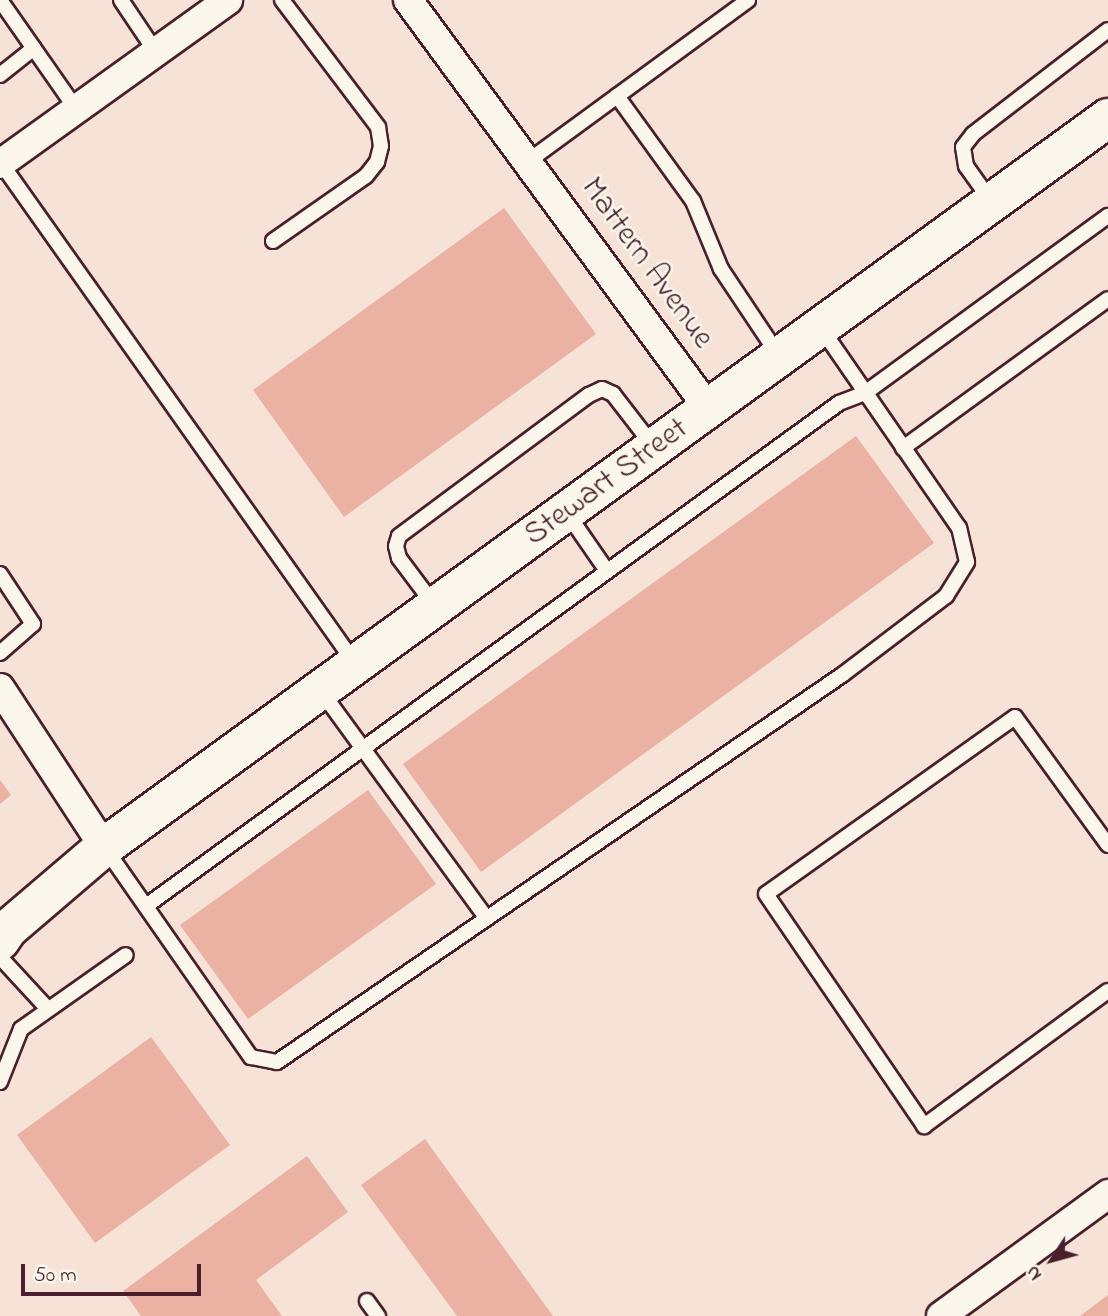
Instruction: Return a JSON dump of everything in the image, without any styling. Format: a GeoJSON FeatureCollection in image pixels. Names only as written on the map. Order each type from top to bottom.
{"type":"FeatureCollection","features":[{"type":"Feature","properties":{"kind":"street"},"geometry":{"type":"LineString","coordinates":[[1,164],[228,0]]}},
{"type":"Feature","properties":{"kind":"street","name":"Mattern Avenue"},"geometry":{"type":"LineString","coordinates":[[408,0],[709,409]]}},
{"type":"Feature","properties":{"kind":"street","name":"Stewart Street"},"geometry":{"type":"LineString","coordinates":[[0,941],[8,929],[104,847],[357,666],[1108,118]]}},
{"type":"Feature","properties":{"kind":"street"},"geometry":{"type":"LineString","coordinates":[[0,688],[104,847]]}},
{"type":"Feature","properties":{"kind":"street"},"geometry":{"type":"LineString","coordinates":[[942,1316],[1108,1194]]}},
{"type":"Feature","properties":{"kind":"lane"},"geometry":{"type":"LineString","coordinates":[[0,0],[76,109]]}},
{"type":"Feature","properties":{"kind":"lane"},"geometry":{"type":"LineString","coordinates":[[121,0],[156,52]]}},
{"type":"Feature","properties":{"kind":"lane"},"geometry":{"type":"LineString","coordinates":[[273,241],[366,176],[377,162],[381,146],[378,127],[282,0]]}},
{"type":"Feature","properties":{"kind":"lane"},"geometry":{"type":"LineString","coordinates":[[527,162],[748,0]]}},
{"type":"Feature","properties":{"kind":"lane"},"geometry":{"type":"LineString","coordinates":[[992,203],[966,166],[963,147],[973,134],[1108,30]]}},
{"type":"Feature","properties":{"kind":"lane"},"geometry":{"type":"LineString","coordinates":[[0,75],[34,48]]}},
{"type":"Feature","properties":{"kind":"lane"},"geometry":{"type":"LineString","coordinates":[[617,96],[692,201],[721,269],[780,357]]}},
{"type":"Feature","properties":{"kind":"lane"},"geometry":{"type":"LineString","coordinates":[[1,164],[357,666]]}},
{"type":"Feature","properties":{"kind":"lane"},"geometry":{"type":"LineString","coordinates":[[146,906],[839,403],[866,393],[1108,216]]}},
{"type":"Feature","properties":{"kind":"lane"},"geometry":{"type":"LineString","coordinates":[[903,448],[1108,299]]}},
{"type":"Feature","properties":{"kind":"lane"},"geometry":{"type":"LineString","coordinates":[[104,847],[251,1057],[277,1062],[485,916],[842,676],[946,596],[967,562],[959,528],[821,328]]}},
{"type":"Feature","properties":{"kind":"lane"},"geometry":{"type":"LineString","coordinates":[[436,608],[399,558],[396,546],[399,536],[589,395],[602,389],[613,394],[655,448]]}},
{"type":"Feature","properties":{"kind":"lane"},"geometry":{"type":"LineString","coordinates":[[567,513],[607,571]]}},
{"type":"Feature","properties":{"kind":"lane"},"geometry":{"type":"LineString","coordinates":[[0,574],[33,624],[0,653]]}},
{"type":"Feature","properties":{"kind":"lane"},"geometry":{"type":"LineString","coordinates":[[321,691],[485,916]]}},
{"type":"Feature","properties":{"kind":"lane"},"geometry":{"type":"LineString","coordinates":[[1108,845],[1015,717],[766,894],[924,1126],[1108,991]]}},
{"type":"Feature","properties":{"kind":"lane"},"geometry":{"type":"LineString","coordinates":[[0,1082],[21,1029],[126,955]]}},
{"type":"Feature","properties":{"kind":"lane"},"geometry":{"type":"LineString","coordinates":[[0,957],[48,1009]]}},
{"type":"Feature","properties":{"kind":"lane"},"geometry":{"type":"LineString","coordinates":[[368,1301],[378,1316]]}},
{"type":"Feature","properties":{"kind":"building"},"geometry":{"type":"Polygon","coordinates":[[[504,208],[596,334],[344,517],[253,390],[504,208]]]}},
{"type":"Feature","properties":{"kind":"building"},"geometry":{"type":"Polygon","coordinates":[[[856,436],[934,543],[481,872],[403,764],[856,436]]]}},
{"type":"Feature","properties":{"kind":"building"},"geometry":{"type":"Polygon","coordinates":[[[0,780],[11,795],[0,804],[0,780]]]}},
{"type":"Feature","properties":{"kind":"building"},"geometry":{"type":"Polygon","coordinates":[[[368,790],[436,884],[248,1019],[180,925],[368,790]]]}},
{"type":"Feature","properties":{"kind":"building"},"geometry":{"type":"Polygon","coordinates":[[[151,1037],[230,1145],[95,1243],[17,1135],[151,1037]]]}},
{"type":"Feature","properties":{"kind":"building"},"geometry":{"type":"Polygon","coordinates":[[[425,1139],[553,1316],[457,1316],[361,1185],[425,1139]]]}},
{"type":"Feature","properties":{"kind":"building"},"geometry":{"type":"Polygon","coordinates":[[[307,1156],[348,1212],[256,1280],[282,1316],[141,1316],[123,1291],[307,1156]]]}},
{"type":"Feature","properties":{"kind":"building"},"geometry":{"type":"Polygon","coordinates":[[[1108,1295],[1108,1316],[1080,1316],[1108,1295]]]}}]}
